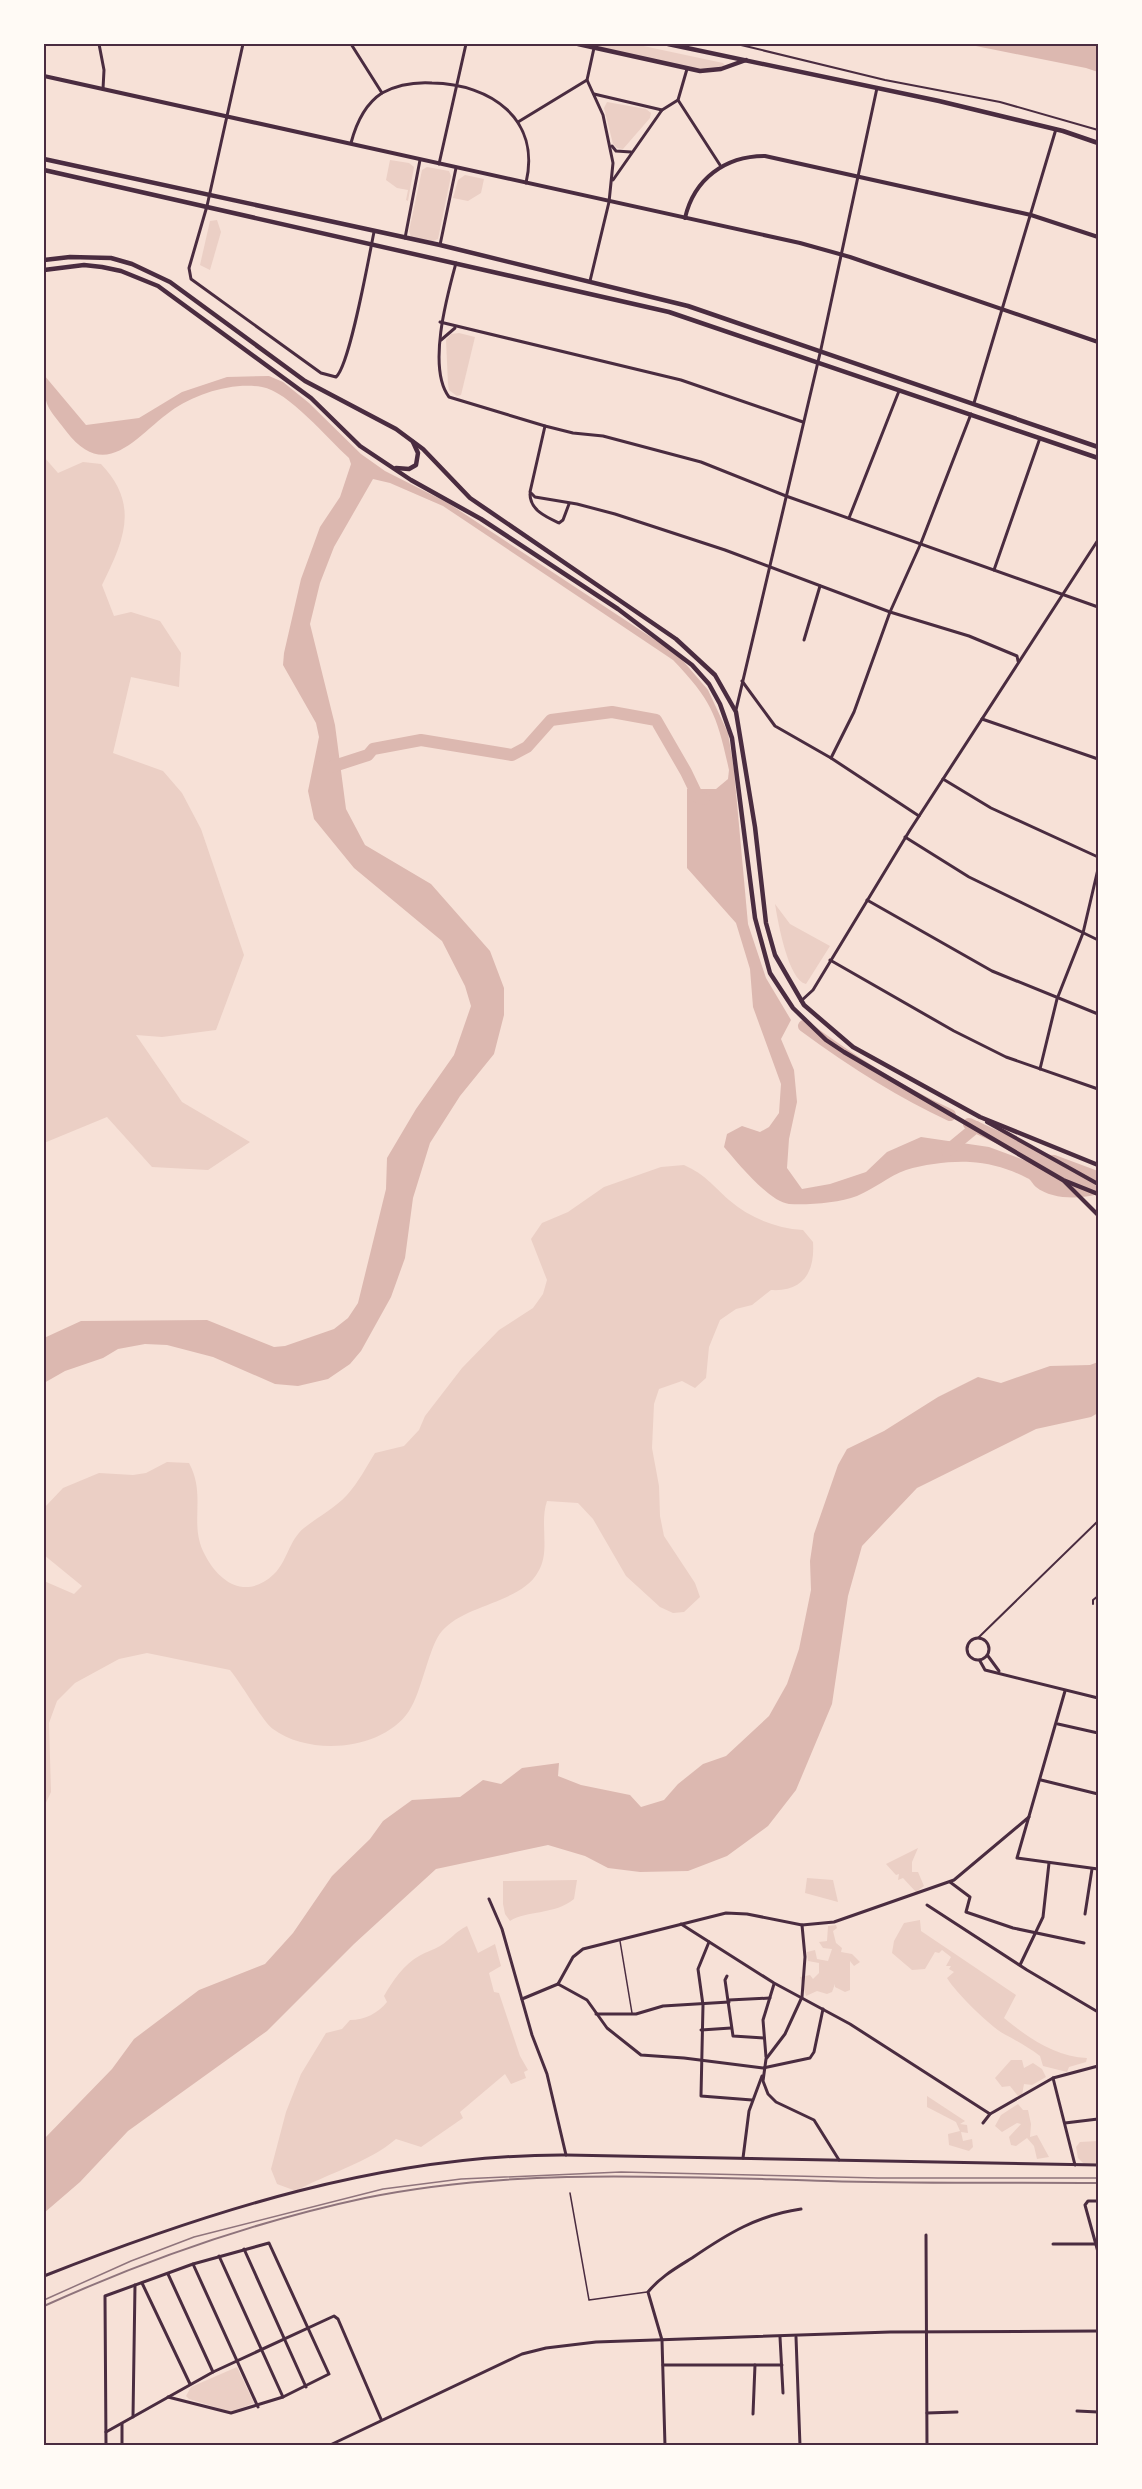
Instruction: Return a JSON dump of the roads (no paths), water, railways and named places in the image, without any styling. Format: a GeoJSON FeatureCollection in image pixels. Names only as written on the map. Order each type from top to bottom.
{"type":"FeatureCollection","features":[{"type":"Feature","properties":{"kind":"main road"},"geometry":{"type":"LineString","coordinates":[[578,44],[700,71],[721,69],[746,60]]}},
{"type":"Feature","properties":{"kind":"main road"},"geometry":{"type":"LineString","coordinates":[[668,44],[1056,129],[1098,143]]}},
{"type":"Feature","properties":{"kind":"main road"},"geometry":{"type":"LineString","coordinates":[[44,76],[841,254],[1098,342]]}},
{"type":"Feature","properties":{"kind":"main road"},"geometry":{"type":"LineString","coordinates":[[685,218],[694,194],[720,165],[744,157],[765,156],[1031,214],[1098,237]]}},
{"type":"Feature","properties":{"kind":"main road"},"geometry":{"type":"LineString","coordinates":[[44,159],[440,245],[688,306],[1098,447]]}},
{"type":"Feature","properties":{"kind":"main road"},"geometry":{"type":"LineString","coordinates":[[44,170],[669,312],[1098,458]]}},
{"type":"Feature","properties":{"kind":"main road"},"geometry":{"type":"LineString","coordinates":[[44,260],[70,257],[111,258],[151,272],[170,282],[304,381],[379,418],[412,441],[470,498],[676,639],[715,675],[736,712],[744,754],[766,923],[775,955],[801,1001],[824,1024],[853,1047],[1098,1184]]}},
{"type":"Feature","properties":{"kind":"main road"},"geometry":{"type":"LineString","coordinates":[[44,270],[76,266],[121,271],[158,286],[311,398],[360,446],[481,519],[618,609],[681,654],[701,674],[720,704],[732,738],[754,918],[770,974],[786,999],[826,1040],[844,1052],[1063,1180],[1098,1194]]}},
{"type":"Feature","properties":{"kind":"main road"},"geometry":{"type":"LineString","coordinates":[[393,468],[409,469],[416,465],[418,453],[412,441]]}},
{"type":"Feature","properties":{"kind":"main road"},"geometry":{"type":"LineString","coordinates":[[980,1118],[1098,1165]]}},
{"type":"Feature","properties":{"kind":"main road"},"geometry":{"type":"LineString","coordinates":[[1063,1180],[1098,1215]]}},
{"type":"Feature","properties":{"kind":"street"},"geometry":{"type":"LineString","coordinates":[[99,44],[105,70],[103,90]]}},
{"type":"Feature","properties":{"kind":"street"},"geometry":{"type":"LineString","coordinates":[[243,44],[210,195],[189,268],[191,279],[321,373],[336,376],[342,372],[374,232]]}},
{"type":"Feature","properties":{"kind":"street"},"geometry":{"type":"LineString","coordinates":[[351,44],[383,93]]}},
{"type":"Feature","properties":{"kind":"street"},"geometry":{"type":"LineString","coordinates":[[439,164],[466,44]]}},
{"type":"Feature","properties":{"kind":"street"},"geometry":{"type":"LineString","coordinates":[[715,44],[741,45],[885,80],[1000,102],[1098,130]]}},
{"type":"Feature","properties":{"kind":"street"},"geometry":{"type":"LineString","coordinates":[[594,48],[587,80],[611,144],[616,151],[631,152]]}},
{"type":"Feature","properties":{"kind":"street"},"geometry":{"type":"LineString","coordinates":[[612,181],[662,110],[678,100],[687,69]]}},
{"type":"Feature","properties":{"kind":"street"},"geometry":{"type":"LineString","coordinates":[[518,122],[587,80]]}},
{"type":"Feature","properties":{"kind":"street"},"geometry":{"type":"LineString","coordinates":[[351,143],[362,115],[383,93],[421,82],[457,85],[495,99],[518,122],[528,144],[531,163],[526,183]]}},
{"type":"Feature","properties":{"kind":"street"},"geometry":{"type":"LineString","coordinates":[[736,712],[820,350],[877,88]]}},
{"type":"Feature","properties":{"kind":"street"},"geometry":{"type":"LineString","coordinates":[[594,94],[662,110]]}},
{"type":"Feature","properties":{"kind":"street"},"geometry":{"type":"LineString","coordinates":[[678,100],[720,165]]}},
{"type":"Feature","properties":{"kind":"street"},"geometry":{"type":"LineString","coordinates":[[974,403],[1056,129]]}},
{"type":"Feature","properties":{"kind":"street"},"geometry":{"type":"LineString","coordinates":[[590,281],[609,202],[612,181],[611,144]]}},
{"type":"Feature","properties":{"kind":"street"},"geometry":{"type":"LineString","coordinates":[[405,238],[420,160]]}},
{"type":"Feature","properties":{"kind":"street"},"geometry":{"type":"LineString","coordinates":[[440,245],[456,168]]}},
{"type":"Feature","properties":{"kind":"street"},"geometry":{"type":"LineString","coordinates":[[456,263],[440,322],[442,381],[449,397],[573,433],[597,434],[666,451],[1098,607]]}},
{"type":"Feature","properties":{"kind":"street"},"geometry":{"type":"LineString","coordinates":[[440,322],[456,328],[681,380],[803,422]]}},
{"type":"Feature","properties":{"kind":"street"},"geometry":{"type":"LineString","coordinates":[[441,340],[456,328]]}},
{"type":"Feature","properties":{"kind":"street"},"geometry":{"type":"LineString","coordinates":[[849,518],[900,390]]}},
{"type":"Feature","properties":{"kind":"street"},"geometry":{"type":"LineString","coordinates":[[831,758],[854,712],[890,612],[921,543],[971,414]]}},
{"type":"Feature","properties":{"kind":"street"},"geometry":{"type":"LineString","coordinates":[[545,426],[530,501],[535,509],[559,523],[563,520],[570,503]]}},
{"type":"Feature","properties":{"kind":"street"},"geometry":{"type":"LineString","coordinates":[[994,570],[1040,438]]}},
{"type":"Feature","properties":{"kind":"street"},"geometry":{"type":"LineString","coordinates":[[530,492],[535,497],[615,513],[890,612],[969,636],[1017,656],[1022,654]]}},
{"type":"Feature","properties":{"kind":"street"},"geometry":{"type":"LineString","coordinates":[[801,1001],[813,990],[905,837],[1098,540]]}},
{"type":"Feature","properties":{"kind":"street"},"geometry":{"type":"LineString","coordinates":[[804,640],[820,586]]}},
{"type":"Feature","properties":{"kind":"street"},"geometry":{"type":"LineString","coordinates":[[1017,656],[1018,661]]}},
{"type":"Feature","properties":{"kind":"street"},"geometry":{"type":"LineString","coordinates":[[742,681],[771,722],[919,816]]}},
{"type":"Feature","properties":{"kind":"street"},"geometry":{"type":"LineString","coordinates":[[982,719],[1098,759]]}},
{"type":"Feature","properties":{"kind":"street"},"geometry":{"type":"LineString","coordinates":[[943,779],[991,808],[1098,857]]}},
{"type":"Feature","properties":{"kind":"street"},"geometry":{"type":"LineString","coordinates":[[905,837],[969,877],[1098,940]]}},
{"type":"Feature","properties":{"kind":"street"},"geometry":{"type":"LineString","coordinates":[[1040,1069],[1057,999],[1083,933],[1098,869]]}},
{"type":"Feature","properties":{"kind":"street"},"geometry":{"type":"LineString","coordinates":[[867,900],[992,971],[1098,1014]]}},
{"type":"Feature","properties":{"kind":"street"},"geometry":{"type":"LineString","coordinates":[[830,960],[954,1031],[1006,1057],[1098,1089]]}},
{"type":"Feature","properties":{"kind":"street"},"geometry":{"type":"LineString","coordinates":[[1098,1521],[978,1638],[969,1643],[967,1651],[971,1658],[980,1661],[985,1670],[999,1671],[1065,1691],[1098,1698]]}},
{"type":"Feature","properties":{"kind":"street"},"geometry":{"type":"LineString","coordinates":[[1093,1604],[1098,1596]]}},
{"type":"Feature","properties":{"kind":"street"},"geometry":{"type":"LineString","coordinates":[[978,1638],[987,1642],[990,1649],[988,1656],[980,1661]]}},
{"type":"Feature","properties":{"kind":"street"},"geometry":{"type":"LineString","coordinates":[[988,1656],[999,1671]]}},
{"type":"Feature","properties":{"kind":"street"},"geometry":{"type":"LineString","coordinates":[[1065,1691],[1058,1724],[1017,1857],[1098,1869]]}},
{"type":"Feature","properties":{"kind":"street"},"geometry":{"type":"LineString","coordinates":[[1058,1724],[1098,1733]]}},
{"type":"Feature","properties":{"kind":"street"},"geometry":{"type":"LineString","coordinates":[[1041,1780],[1098,1794]]}},
{"type":"Feature","properties":{"kind":"street"},"geometry":{"type":"LineString","coordinates":[[522,1999],[558,1984],[573,1958],[583,1949],[681,1924],[737,1913],[802,1925],[834,1922],[950,1882],[1029,1817]]}},
{"type":"Feature","properties":{"kind":"street"},"geometry":{"type":"LineString","coordinates":[[1020,1965],[1043,1917],[1049,1863]]}},
{"type":"Feature","properties":{"kind":"street"},"geometry":{"type":"LineString","coordinates":[[1085,1914],[1092,1869]]}},
{"type":"Feature","properties":{"kind":"street"},"geometry":{"type":"LineString","coordinates":[[950,1882],[970,1897],[966,1912],[1037,1933],[1084,1943]]}},
{"type":"Feature","properties":{"kind":"street"},"geometry":{"type":"LineString","coordinates":[[489,1899],[502,1929],[547,2074],[566,2155]]}},
{"type":"Feature","properties":{"kind":"street"},"geometry":{"type":"LineString","coordinates":[[927,1905],[1098,2012]]}},
{"type":"Feature","properties":{"kind":"street"},"geometry":{"type":"LineString","coordinates":[[681,1924],[774,1983],[823,2008],[990,2114]]}},
{"type":"Feature","properties":{"kind":"street"},"geometry":{"type":"LineString","coordinates":[[744,2158],[752,2100],[766,2059],[785,2034],[802,1997],[805,1966],[802,1925]]}},
{"type":"Feature","properties":{"kind":"street"},"geometry":{"type":"LineString","coordinates":[[709,1942],[698,1969],[703,2005],[700,2059],[701,2096],[752,2100]]}},
{"type":"Feature","properties":{"kind":"street"},"geometry":{"type":"LineString","coordinates":[[727,1976],[725,1980],[733,2037],[764,2038]]}},
{"type":"Feature","properties":{"kind":"street"},"geometry":{"type":"LineString","coordinates":[[766,2059],[763,2020],[774,1983]]}},
{"type":"Feature","properties":{"kind":"street"},"geometry":{"type":"LineString","coordinates":[[558,1984],[587,2000],[608,2028],[641,2055],[700,2059],[763,2068],[810,2058],[814,2052],[823,2008]]}},
{"type":"Feature","properties":{"kind":"street"},"geometry":{"type":"LineString","coordinates":[[596,2014],[632,2014],[663,2006],[703,2005],[770,1998]]}},
{"type":"Feature","properties":{"kind":"street"},"geometry":{"type":"LineString","coordinates":[[701,2030],[731,2028]]}},
{"type":"Feature","properties":{"kind":"street"},"geometry":{"type":"LineString","coordinates":[[983,2123],[990,2114],[1053,2078],[1098,2066]]}},
{"type":"Feature","properties":{"kind":"street"},"geometry":{"type":"LineString","coordinates":[[762,2076],[765,2089],[771,2098],[814,2120],[839,2160]]}},
{"type":"Feature","properties":{"kind":"street"},"geometry":{"type":"LineString","coordinates":[[1053,2078],[1075,2165]]}},
{"type":"Feature","properties":{"kind":"street"},"geometry":{"type":"LineString","coordinates":[[1064,2123],[1098,2119]]}},
{"type":"Feature","properties":{"kind":"street"},"geometry":{"type":"LineString","coordinates":[[44,2276],[263,2199],[435,2164],[490,2158],[566,2155],[1098,2165]]}},
{"type":"Feature","properties":{"kind":"street"},"geometry":{"type":"LineString","coordinates":[[1098,2201],[1085,2203],[1098,2252]]}},
{"type":"Feature","properties":{"kind":"street"},"geometry":{"type":"LineString","coordinates":[[664,2445],[662,2340],[648,2292],[664,2276],[736,2229],[764,2216],[801,2209]]}},
{"type":"Feature","properties":{"kind":"street"},"geometry":{"type":"LineString","coordinates":[[926,2235],[927,2445]]}},
{"type":"Feature","properties":{"kind":"street"},"geometry":{"type":"LineString","coordinates":[[106,2445],[105,2297],[243,2248],[265,2243],[270,2246],[330,2372],[328,2376],[258,2407],[226,2413],[168,2397]]}},
{"type":"Feature","properties":{"kind":"street"},"geometry":{"type":"LineString","coordinates":[[1053,2244],[1096,2244]]}},
{"type":"Feature","properties":{"kind":"street"},"geometry":{"type":"LineString","coordinates":[[243,2248],[306,2387]]}},
{"type":"Feature","properties":{"kind":"street"},"geometry":{"type":"LineString","coordinates":[[219,2256],[283,2397]]}},
{"type":"Feature","properties":{"kind":"street"},"geometry":{"type":"LineString","coordinates":[[194,2264],[258,2407]]}},
{"type":"Feature","properties":{"kind":"street"},"geometry":{"type":"LineString","coordinates":[[168,2274],[213,2372]]}},
{"type":"Feature","properties":{"kind":"street"},"geometry":{"type":"LineString","coordinates":[[142,2282],[190,2384]]}},
{"type":"Feature","properties":{"kind":"street"},"geometry":{"type":"LineString","coordinates":[[132,2417],[135,2285]]}},
{"type":"Feature","properties":{"kind":"street"},"geometry":{"type":"LineString","coordinates":[[106,2432],[190,2384],[261,2348],[337,2317],[381,2420]]}},
{"type":"Feature","properties":{"kind":"street"},"geometry":{"type":"LineString","coordinates":[[328,2445],[522,2354],[546,2348],[589,2342],[927,2332],[1098,2331]]}},
{"type":"Feature","properties":{"kind":"street"},"geometry":{"type":"LineString","coordinates":[[780,2337],[783,2393]]}},
{"type":"Feature","properties":{"kind":"street"},"geometry":{"type":"LineString","coordinates":[[796,2337],[800,2445]]}},
{"type":"Feature","properties":{"kind":"street"},"geometry":{"type":"LineString","coordinates":[[753,2414],[755,2364]]}},
{"type":"Feature","properties":{"kind":"street"},"geometry":{"type":"LineString","coordinates":[[663,2365],[782,2365]]}},
{"type":"Feature","properties":{"kind":"street"},"geometry":{"type":"LineString","coordinates":[[1077,2411],[1098,2412]]}},
{"type":"Feature","properties":{"kind":"street"},"geometry":{"type":"LineString","coordinates":[[927,2413],[957,2412]]}},
{"type":"Feature","properties":{"kind":"street"},"geometry":{"type":"LineString","coordinates":[[122,2424],[122,2445]]}},
{"type":"Feature","properties":{"kind":"lane"},"geometry":{"type":"LineString","coordinates":[[620,1940],[632,2014]]}},
{"type":"Feature","properties":{"kind":"lane"},"geometry":{"type":"LineString","coordinates":[[570,2193],[589,2300],[648,2292]]}},
{"type":"Feature","properties":{"kind":"waterway"},"geometry":{"type":"LineString","coordinates":[[331,767],[368,755],[373,749],[421,740],[512,755],[527,747],[551,720],[612,712],[656,720],[698,797],[704,799]]}},
{"type":"Feature","properties":{"kind":"waterway"},"geometry":{"type":"LineString","coordinates":[[804,1026],[875,1074],[950,1115]]}},
{"type":"Feature","properties":{"kind":"waterway"},"geometry":{"type":"LineString","coordinates":[[969,1124],[1051,1162]]}},
{"type":"Feature","properties":{"kind":"waterway"},"geometry":{"type":"LineString","coordinates":[[947,1151],[976,1127]]}},
{"type":"Feature","properties":{"kind":"tram line"},"geometry":{"type":"LineString","coordinates":[[44,2300],[131,2261],[194,2237],[383,2189],[461,2179],[621,2172],[878,2178],[1098,2178]]}},
{"type":"Feature","properties":{"kind":"railway"},"geometry":{"type":"LineString","coordinates":[[44,2306],[122,2273],[242,2230],[365,2198],[422,2188],[480,2182],[596,2176],[896,2182],[1098,2183]]}}]}
